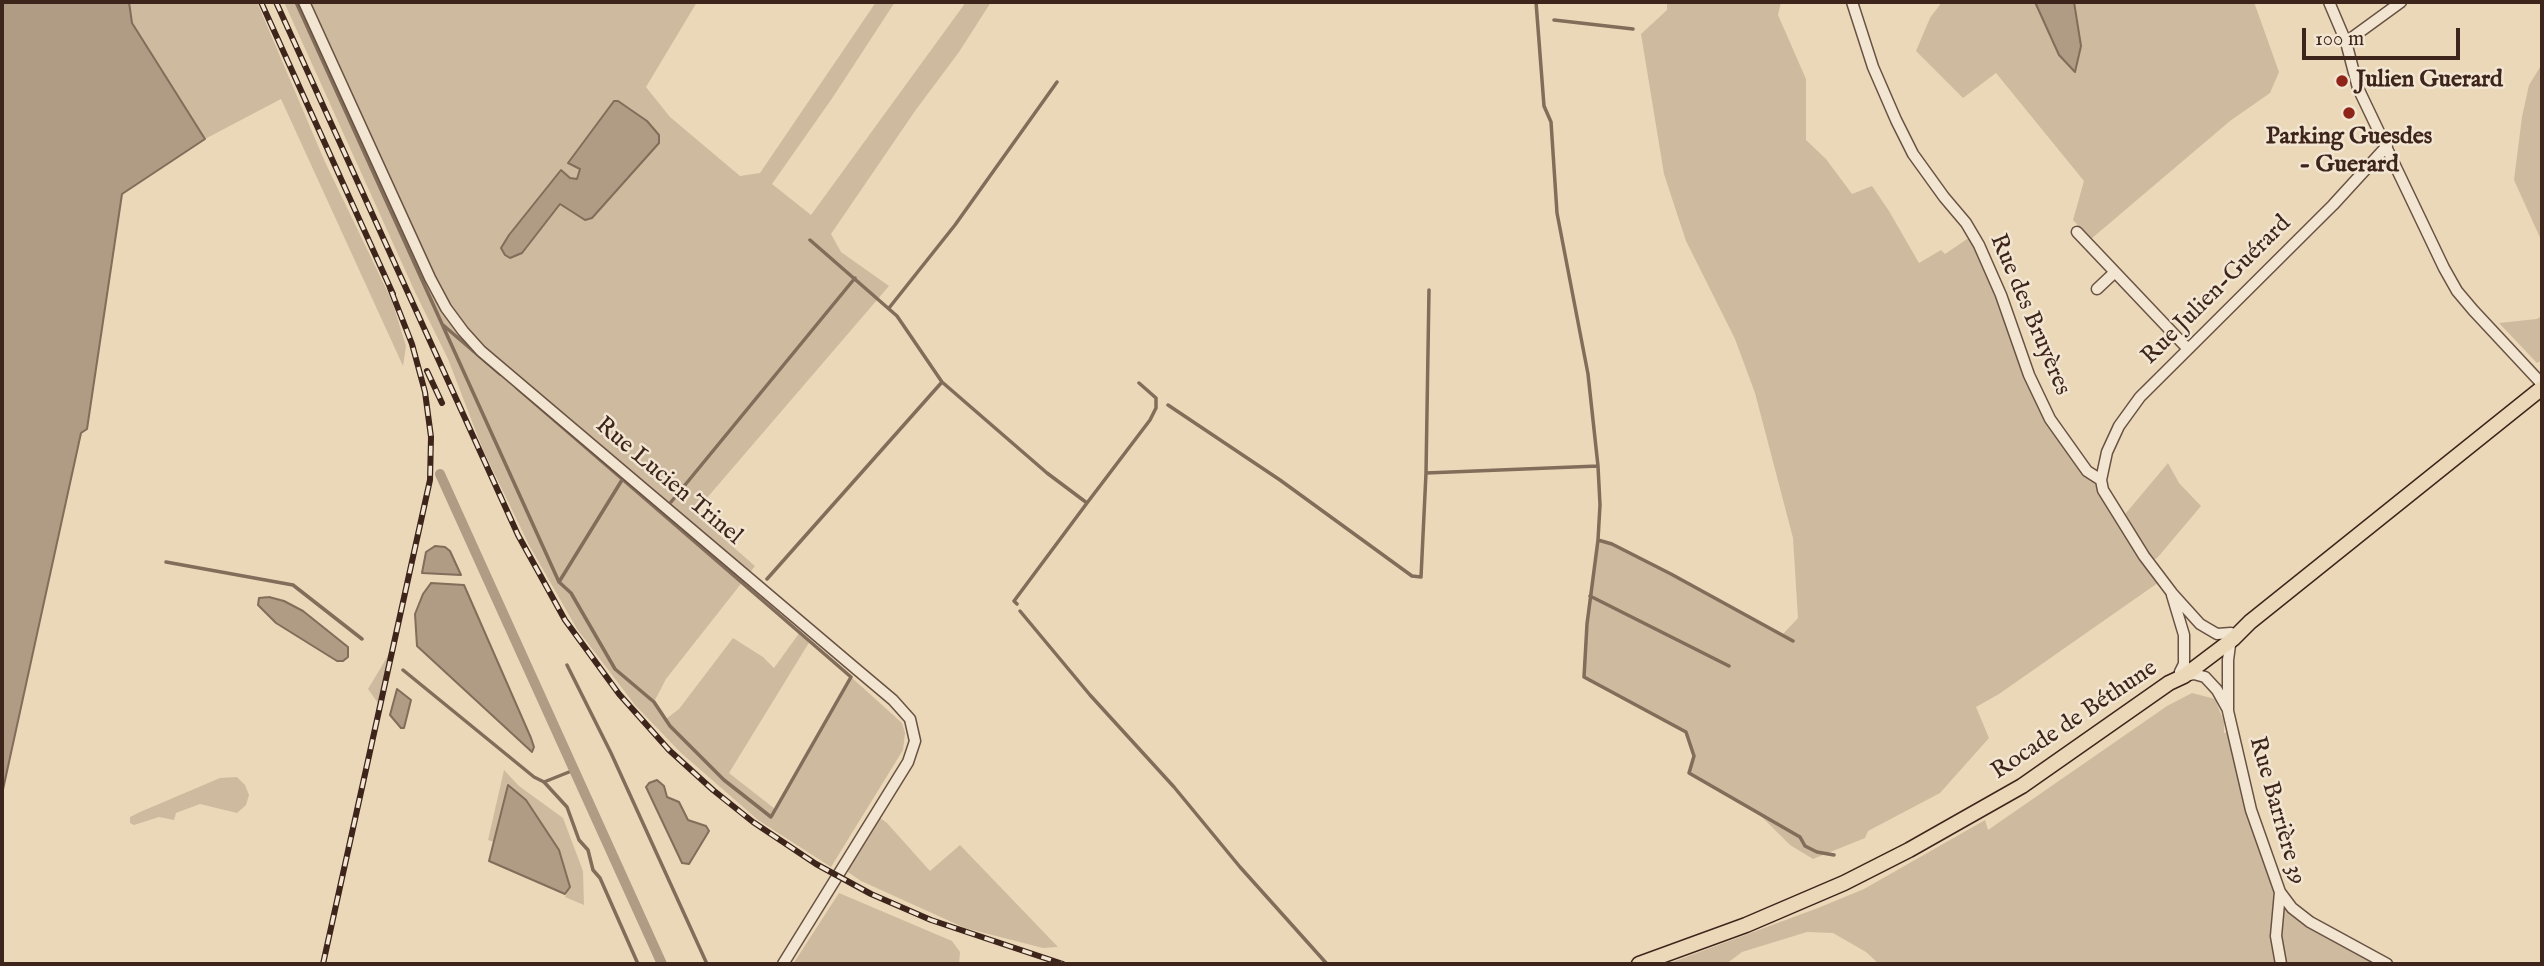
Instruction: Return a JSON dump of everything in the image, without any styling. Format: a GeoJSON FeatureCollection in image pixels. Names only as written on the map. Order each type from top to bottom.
{"type":"FeatureCollection","features":[{"type":"Feature","properties":{"kind":"main road","name":"Rocade de Béthune"},"geometry":{"type":"LineString","coordinates":[[1639,964],[1777,912],[1909,850],[2022,786],[2232,636],[2542,388]]}},
{"type":"Feature","properties":{"kind":"street","name":"Rue Lucien Trinel"},"geometry":{"type":"LineString","coordinates":[[304,2],[430,278],[446,308],[463,331],[481,351],[893,700],[910,719],[915,741],[908,762],[783,964]]}},
{"type":"Feature","properties":{"kind":"street","name":"Rue des Bruyères"},"geometry":{"type":"LineString","coordinates":[[1852,2],[1873,67],[1896,120],[1913,154],[1966,223],[1979,245],[2001,295],[2029,375],[2050,419],[2087,471],[2101,480],[2108,501],[2172,593],[2200,624],[2217,634],[2232,636]]}},
{"type":"Feature","properties":{"kind":"street"},"geometry":{"type":"LineString","coordinates":[[2329,2],[2346,42],[2358,88],[2457,291],[2542,388]]}},
{"type":"Feature","properties":{"kind":"street"},"geometry":{"type":"LineString","coordinates":[[2346,42],[2402,2]]}},
{"type":"Feature","properties":{"kind":"street","name":"Rue Julien-Guérard"},"geometry":{"type":"LineString","coordinates":[[2101,480],[2107,452],[2119,426],[2140,397],[2333,205],[2387,146]]}},
{"type":"Feature","properties":{"kind":"street"},"geometry":{"type":"LineString","coordinates":[[2077,232],[2188,348]]}},
{"type":"Feature","properties":{"kind":"street"},"geometry":{"type":"LineString","coordinates":[[2097,289],[2115,272]]}},
{"type":"Feature","properties":{"kind":"street","name":"Rue des Bruyères"},"geometry":{"type":"LineString","coordinates":[[2172,593],[2184,635],[2182,674]]}},
{"type":"Feature","properties":{"kind":"street","name":"Rue Barrière 39"},"geometry":{"type":"LineString","coordinates":[[2232,636],[2228,660],[2228,711],[2247,798],[2280,892],[2276,936],[2281,964]]}},
{"type":"Feature","properties":{"kind":"street","name":"Rue Barrière 39"},"geometry":{"type":"LineString","coordinates":[[2182,674],[2205,677],[2217,690],[2228,711]]}},
{"type":"Feature","properties":{"kind":"street"},"geometry":{"type":"LineString","coordinates":[[2280,892],[2300,915],[2387,964]]}},
{"type":"Feature","properties":{"kind":"shaded area"},"geometry":{"type":"Polygon","coordinates":[[[2,2],[129,2],[132,23],[205,139],[122,194],[87,429],[81,433],[2,794],[2,2]]]}},
{"type":"Feature","properties":{"kind":"shaded area"},"geometry":{"type":"Polygon","coordinates":[[[129,2],[257,2],[325,162],[392,301],[406,346],[403,366],[281,99],[205,139],[132,23],[129,2]]]}},
{"type":"Feature","properties":{"kind":"shaded area"},"geometry":{"type":"Polygon","coordinates":[[[284,2],[697,2],[646,87],[670,117],[740,176],[760,173],[876,2],[895,2],[772,184],[811,215],[966,2],[991,2],[831,234],[841,252],[889,286],[694,513],[755,566],[666,679],[654,702],[666,719],[679,709],[733,638],[763,657],[774,668],[800,632],[810,641],[729,773],[775,809],[851,677],[902,723],[905,733],[903,750],[831,867],[758,820],[680,752],[635,705],[577,629],[529,545],[483,450],[448,359],[284,2]]]}},
{"type":"Feature","properties":{"kind":"shaded area"},"geometry":{"type":"Polygon","coordinates":[[[1667,2],[1781,2],[1778,15],[1806,79],[1806,140],[1826,159],[1852,194],[1872,186],[1919,263],[1941,250],[1945,254],[1973,235],[2050,419],[2101,480],[2121,519],[2168,463],[2179,483],[2201,506],[2150,563],[2162,580],[1999,694],[1976,707],[1989,738],[1940,793],[1868,831],[1865,838],[1813,859],[1790,845],[1758,813],[1689,773],[1694,756],[1686,732],[1584,677],[1587,624],[1598,540],[1612,544],[1671,574],[1782,635],[1798,618],[1793,538],[1755,393],[1735,339],[1686,241],[1664,174],[1641,34],[1667,10],[1667,2]]]}},
{"type":"Feature","properties":{"kind":"shaded area"},"geometry":{"type":"Polygon","coordinates":[[[1942,2],[2035,2],[2059,55],[2075,71],[2081,46],[2074,2],[2254,2],[2279,72],[2270,93],[2230,121],[2091,239],[2073,220],[2084,181],[1996,73],[1963,98],[1916,51],[1930,18],[1942,2]]]}},
{"type":"Feature","properties":{"kind":"shaded area"},"geometry":{"type":"Polygon","coordinates":[[[2035,2],[2074,2],[2081,46],[2075,72],[2059,55],[2035,2]]]}},
{"type":"Feature","properties":{"kind":"shaded area"},"geometry":{"type":"Polygon","coordinates":[[[2542,64],[2542,242],[2514,180],[2529,85],[2542,64]]]}},
{"type":"Feature","properties":{"kind":"shaded area"},"geometry":{"type":"Polygon","coordinates":[[[614,101],[647,121],[659,135],[659,143],[592,218],[585,220],[560,204],[522,253],[510,258],[505,255],[501,248],[509,235],[561,170],[570,178],[577,179],[580,169],[568,163],[614,101]]]}},
{"type":"Feature","properties":{"kind":"shaded area"},"geometry":{"type":"Polygon","coordinates":[[[2542,316],[2542,360],[2537,363],[2499,323],[2537,319],[2542,316]]]}},
{"type":"Feature","properties":{"kind":"shaded area"},"geometry":{"type":"Polygon","coordinates":[[[435,546],[445,547],[450,551],[461,575],[422,573],[426,552],[435,546]]]}},
{"type":"Feature","properties":{"kind":"shaded area"},"geometry":{"type":"Polygon","coordinates":[[[431,583],[464,585],[531,738],[534,747],[532,752],[417,646],[415,614],[431,583]]]}},
{"type":"Feature","properties":{"kind":"shaded area"},"geometry":{"type":"Polygon","coordinates":[[[269,597],[303,611],[348,647],[348,657],[337,661],[276,623],[258,605],[259,598],[269,597]]]}},
{"type":"Feature","properties":{"kind":"shaded area"},"geometry":{"type":"Polygon","coordinates":[[[389,654],[378,703],[368,689],[389,654]]]}},
{"type":"Feature","properties":{"kind":"shaded area"},"geometry":{"type":"Polygon","coordinates":[[[397,689],[411,700],[404,728],[390,715],[397,689]]]}},
{"type":"Feature","properties":{"kind":"shaded area"},"geometry":{"type":"Polygon","coordinates":[[[2192,693],[2215,699],[2224,722],[2224,733],[2232,732],[2244,787],[2292,908],[2387,964],[1879,964],[1866,952],[1833,933],[1807,932],[1742,952],[1726,964],[1667,964],[1864,889],[1985,820],[1988,830],[2167,706],[2192,693]]]}},
{"type":"Feature","properties":{"kind":"shaded area"},"geometry":{"type":"Polygon","coordinates":[[[504,770],[519,786],[563,818],[583,871],[584,905],[565,897],[570,887],[507,785],[494,842],[488,840],[504,770]]]}},
{"type":"Feature","properties":{"kind":"shaded area"},"geometry":{"type":"Polygon","coordinates":[[[237,777],[245,785],[249,795],[246,805],[237,813],[200,804],[176,813],[174,820],[159,817],[134,825],[130,823],[130,817],[140,812],[220,778],[237,777]]]}},
{"type":"Feature","properties":{"kind":"shaded area"},"geometry":{"type":"Polygon","coordinates":[[[657,780],[664,786],[667,797],[679,802],[688,820],[706,826],[709,831],[689,864],[682,863],[646,787],[657,780]]]}},
{"type":"Feature","properties":{"kind":"shaded area"},"geometry":{"type":"Polygon","coordinates":[[[508,785],[526,800],[559,850],[570,887],[565,894],[489,861],[508,785]]]}},
{"type":"Feature","properties":{"kind":"shaded area"},"geometry":{"type":"Polygon","coordinates":[[[876,815],[887,823],[930,871],[960,845],[1058,947],[1043,948],[965,928],[861,881],[842,868],[876,815]]]}},
{"type":"Feature","properties":{"kind":"shaded area"},"geometry":{"type":"Polygon","coordinates":[[[839,893],[952,941],[960,952],[959,964],[793,964],[839,893]]]}},
{"type":"Feature","properties":{"kind":"waterway"},"geometry":{"type":"LineString","coordinates":[[296,2],[559,582],[571,593],[615,669],[654,702],[670,726],[724,780],[771,817],[851,677],[517,388]]}},
{"type":"Feature","properties":{"kind":"waterway"},"geometry":{"type":"LineString","coordinates":[[1536,2],[1544,106],[1551,122],[1557,213],[1588,374],[1598,466]]}},
{"type":"Feature","properties":{"kind":"waterway"},"geometry":{"type":"LineString","coordinates":[[1554,20],[1633,29]]}},
{"type":"Feature","properties":{"kind":"waterway"},"geometry":{"type":"LineString","coordinates":[[889,308],[955,225],[1057,82]]}},
{"type":"Feature","properties":{"kind":"waterway"},"geometry":{"type":"LineString","coordinates":[[810,240],[897,316],[942,382],[1047,473],[1087,503],[1014,601],[1017,604]]}},
{"type":"Feature","properties":{"kind":"waterway"},"geometry":{"type":"LineString","coordinates":[[671,502],[855,278]]}},
{"type":"Feature","properties":{"kind":"waterway"},"geometry":{"type":"LineString","coordinates":[[1426,473],[1429,290]]}},
{"type":"Feature","properties":{"kind":"waterway"},"geometry":{"type":"LineString","coordinates":[[443,325],[500,374]]}},
{"type":"Feature","properties":{"kind":"waterway"},"geometry":{"type":"LineString","coordinates":[[767,579],[942,382]]}},
{"type":"Feature","properties":{"kind":"waterway"},"geometry":{"type":"LineString","coordinates":[[1087,503],[1150,420],[1156,408],[1156,398],[1139,383]]}},
{"type":"Feature","properties":{"kind":"waterway"},"geometry":{"type":"LineString","coordinates":[[1168,405],[1280,480],[1412,576],[1421,577],[1426,473],[1598,466],[1598,540],[1587,624],[1584,677],[1686,732],[1694,756],[1689,773],[1800,837],[1805,846],[1817,852],[1834,855]]}},
{"type":"Feature","properties":{"kind":"waterway"},"geometry":{"type":"LineString","coordinates":[[440,474],[662,964]]}},
{"type":"Feature","properties":{"kind":"waterway"},"geometry":{"type":"LineString","coordinates":[[559,582],[622,480]]}},
{"type":"Feature","properties":{"kind":"waterway"},"geometry":{"type":"LineString","coordinates":[[1598,540],[1612,544],[1671,574],[1793,641]]}},
{"type":"Feature","properties":{"kind":"waterway"},"geometry":{"type":"LineString","coordinates":[[166,562],[293,585],[362,639]]}},
{"type":"Feature","properties":{"kind":"waterway"},"geometry":{"type":"LineString","coordinates":[[1590,596],[1729,666]]}},
{"type":"Feature","properties":{"kind":"waterway"},"geometry":{"type":"LineString","coordinates":[[1020,611],[1090,695],[1174,787],[1240,867],[1327,964]]}},
{"type":"Feature","properties":{"kind":"waterway"},"geometry":{"type":"LineString","coordinates":[[567,665],[611,753],[707,964]]}},
{"type":"Feature","properties":{"kind":"waterway"},"geometry":{"type":"LineString","coordinates":[[403,670],[534,777],[544,782],[574,770]]}},
{"type":"Feature","properties":{"kind":"waterway"},"geometry":{"type":"LineString","coordinates":[[544,782],[567,807],[579,840],[588,850],[593,870],[600,878],[638,964]]}},
{"type":"Feature","properties":{"kind":"railway"},"geometry":{"type":"LineString","coordinates":[[261,2],[393,294]]}},
{"type":"Feature","properties":{"kind":"railway"},"geometry":{"type":"LineString","coordinates":[[276,2],[518,535],[565,620],[619,694],[669,750],[713,790],[753,822],[816,864],[871,894],[931,920],[1063,964]]}},
{"type":"Feature","properties":{"kind":"railway"},"geometry":{"type":"LineString","coordinates":[[323,964],[430,480],[431,437],[425,392],[412,344],[390,288]]}},
{"type":"Feature","properties":{"kind":"railway"},"geometry":{"type":"LineString","coordinates":[[427,371],[442,403]]}},
{"type":"Feature","properties":{"kind":"place","name":"Julien Guerard"},"geometry":{"type":"Point","coordinates":[2342,81]}},
{"type":"Feature","properties":{"kind":"place","name":"Parking Guesdes - Guerard"},"geometry":{"type":"Point","coordinates":[2349,113]}}]}
